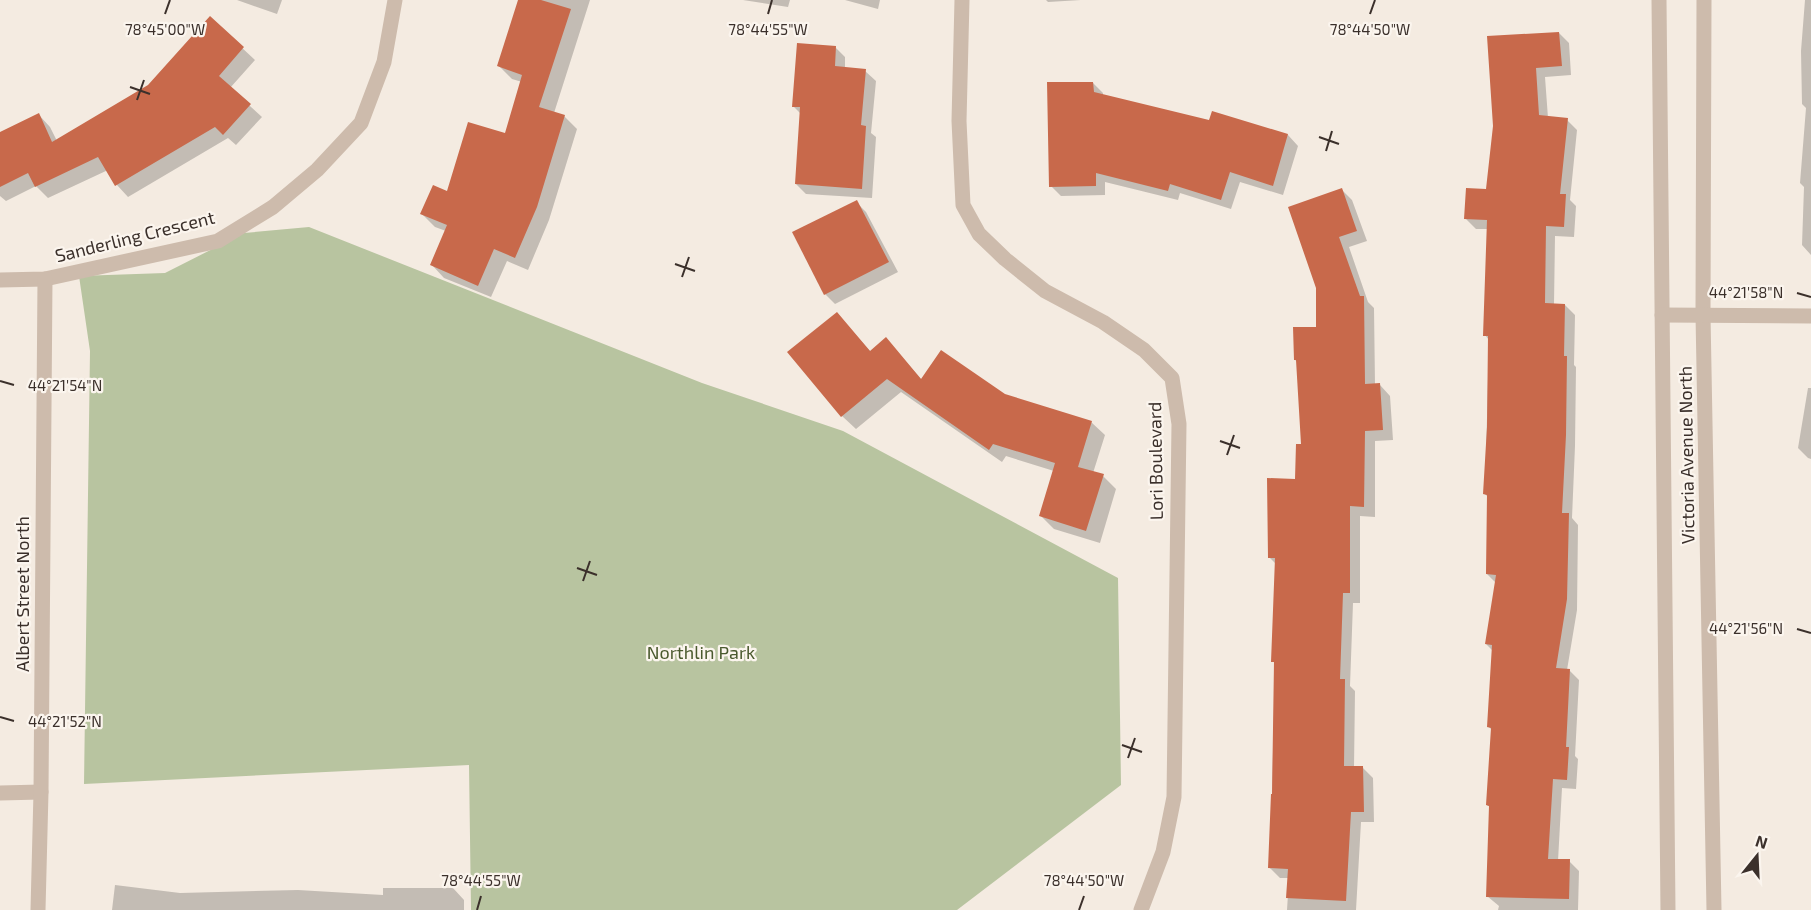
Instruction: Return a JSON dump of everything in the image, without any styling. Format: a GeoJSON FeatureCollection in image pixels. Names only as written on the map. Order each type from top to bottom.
{"type":"FeatureCollection","features":[{"type":"Feature","properties":{"kind":"street","name":"Sanderling Crescent"},"geometry":{"type":"LineString","coordinates":[[0,280],[45,279],[218,241],[273,207],[317,170],[361,123],[384,62],[395,0]]}},
{"type":"Feature","properties":{"kind":"street","name":"Lori Boulevard"},"geometry":{"type":"LineString","coordinates":[[962,0],[959,121],[963,205],[978,234],[1045,291],[1103,322],[1144,350],[1172,378],[1179,424],[1174,797],[1163,852],[1141,910]]}},
{"type":"Feature","properties":{"kind":"street","name":"Victoria Avenue North"},"geometry":{"type":"LineString","coordinates":[[1659,0],[1668,910]]}},
{"type":"Feature","properties":{"kind":"street","name":"Victoria Avenue North"},"geometry":{"type":"LineString","coordinates":[[1704,0],[1703,315],[1714,910]]}},
{"type":"Feature","properties":{"kind":"street","name":"Albert Street North"},"geometry":{"type":"LineString","coordinates":[[38,910],[45,279]]}},
{"type":"Feature","properties":{"kind":"street"},"geometry":{"type":"LineString","coordinates":[[1662,315],[1811,316]]}},
{"type":"Feature","properties":{"kind":"street"},"geometry":{"type":"LineString","coordinates":[[0,793],[40,792]]}},
{"type":"Feature","properties":{"kind":"green space","name":"Northlin Park"},"geometry":{"type":"Polygon","coordinates":[[[309,227],[702,383],[843,431],[1118,578],[1121,785],[957,910],[471,910],[469,765],[84,784],[90,351],[79,276],[165,273],[244,233],[309,227]]]}},
{"type":"Feature","properties":{"kind":"building"},"geometry":{"type":"Polygon","coordinates":[[[518,0],[541,0],[571,9],[539,107],[565,115],[537,207],[515,258],[494,249],[478,286],[430,265],[447,225],[420,214],[433,185],[447,191],[468,122],[505,133],[522,75],[497,66],[518,0]]]}},
{"type":"Feature","properties":{"kind":"building"},"geometry":{"type":"Polygon","coordinates":[[[210,16],[244,47],[219,76],[251,104],[223,135],[215,127],[115,186],[98,157],[35,187],[28,173],[0,187],[0,132],[39,113],[52,142],[148,85],[210,16]]]}},
{"type":"Feature","properties":{"kind":"building"},"geometry":{"type":"Polygon","coordinates":[[[1559,32],[1562,66],[1536,68],[1539,115],[1568,118],[1560,194],[1566,194],[1564,227],[1546,226],[1545,303],[1565,304],[1566,435],[1562,513],[1569,513],[1567,599],[1556,668],[1570,669],[1566,747],[1569,747],[1567,780],[1553,779],[1548,859],[1570,859],[1569,899],[1486,897],[1489,806],[1486,805],[1491,728],[1487,727],[1492,645],[1485,644],[1496,575],[1486,574],[1487,495],[1483,494],[1487,427],[1488,336],[1483,336],[1487,220],[1464,219],[1466,188],[1486,189],[1493,126],[1487,36],[1559,32]]]}},
{"type":"Feature","properties":{"kind":"building"},"geometry":{"type":"Polygon","coordinates":[[[797,43],[836,46],[835,66],[866,69],[861,125],[866,126],[862,189],[795,184],[800,107],[792,107],[797,43]]]}},
{"type":"Feature","properties":{"kind":"building"},"geometry":{"type":"Polygon","coordinates":[[[1047,82],[1093,82],[1094,92],[1209,120],[1212,111],[1288,134],[1273,186],[1230,172],[1221,200],[1170,184],[1168,191],[1096,173],[1096,186],[1049,187],[1047,82]]]}},
{"type":"Feature","properties":{"kind":"building"},"geometry":{"type":"Polygon","coordinates":[[[1342,188],[1357,231],[1339,237],[1360,296],[1364,296],[1365,384],[1380,383],[1383,430],[1365,431],[1364,507],[1350,506],[1350,593],[1343,593],[1340,679],[1345,679],[1344,766],[1363,766],[1364,812],[1351,812],[1346,901],[1286,898],[1288,869],[1268,868],[1272,794],[1274,662],[1271,662],[1275,558],[1268,558],[1267,478],[1295,479],[1296,444],[1301,444],[1293,327],[1316,327],[1316,288],[1288,207],[1342,188]]]}},
{"type":"Feature","properties":{"kind":"building"},"geometry":{"type":"Polygon","coordinates":[[[857,200],[889,262],[824,295],[792,232],[857,200]]]}},
{"type":"Feature","properties":{"kind":"building"},"geometry":{"type":"Polygon","coordinates":[[[837,312],[870,351],[886,337],[921,379],[941,350],[1005,394],[1092,421],[1078,467],[1104,474],[1086,531],[1039,516],[1055,463],[993,444],[989,450],[887,379],[841,417],[787,352],[837,312]]]}}]}
